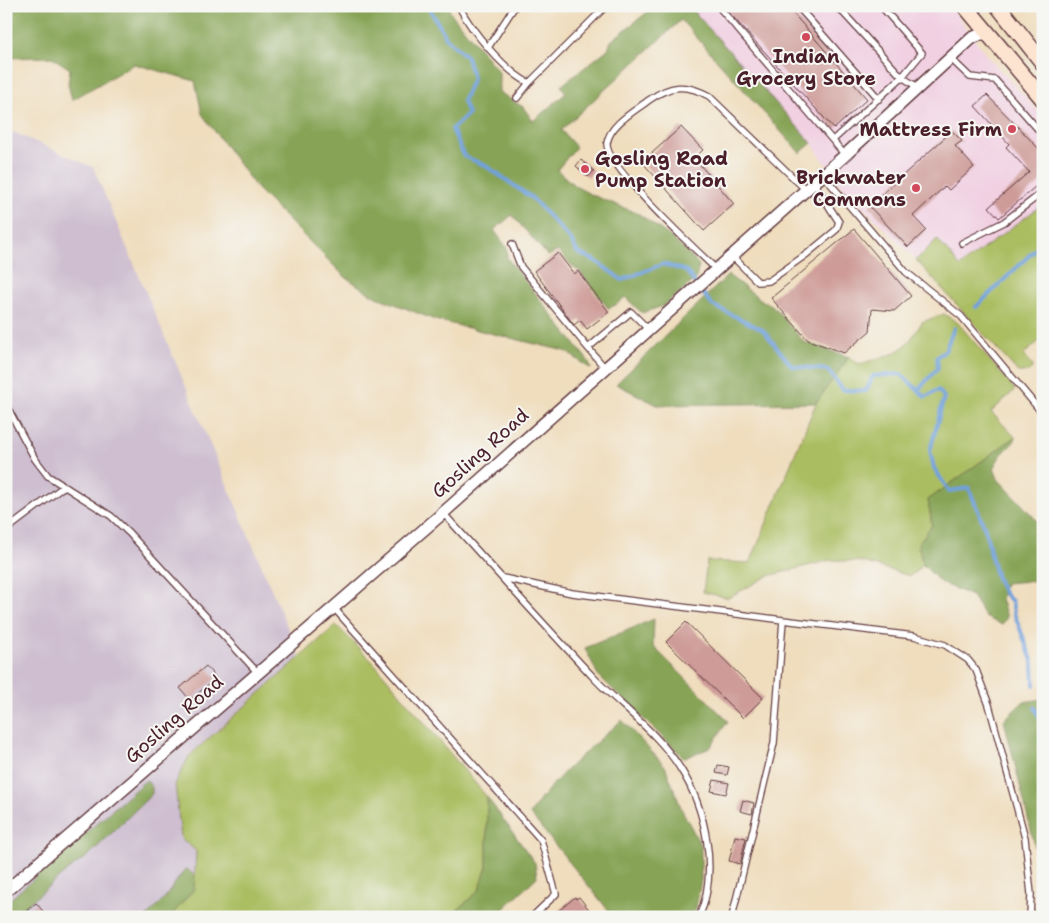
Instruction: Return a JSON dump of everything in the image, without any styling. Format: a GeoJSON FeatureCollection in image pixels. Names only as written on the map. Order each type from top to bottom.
{"type":"FeatureCollection","features":[{"type":"Feature","properties":{"kind":"main road"},"geometry":{"type":"LineString","coordinates":[[965,6],[978,30],[1043,98]]}},
{"type":"Feature","properties":{"kind":"main road"},"geometry":{"type":"LineString","coordinates":[[1001,8],[1043,62]]}},
{"type":"Feature","properties":{"kind":"main road","name":"Gosling Road"},"geometry":{"type":"LineString","coordinates":[[978,30],[1001,8]]}},
{"type":"Feature","properties":{"kind":"street","name":"Gosling Road"},"geometry":{"type":"LineString","coordinates":[[6,891],[443,513],[846,155],[919,88],[978,30]]}},
{"type":"Feature","properties":{"kind":"lane"},"geometry":{"type":"LineString","coordinates":[[459,6],[464,16],[516,76],[529,83]]}},
{"type":"Feature","properties":{"kind":"lane"},"geometry":{"type":"LineString","coordinates":[[489,46],[515,6]]}},
{"type":"Feature","properties":{"kind":"lane"},"geometry":{"type":"LineString","coordinates":[[517,98],[529,83],[606,6]]}},
{"type":"Feature","properties":{"kind":"lane"},"geometry":{"type":"LineString","coordinates":[[718,6],[846,155]]}},
{"type":"Feature","properties":{"kind":"lane"},"geometry":{"type":"LineString","coordinates":[[800,6],[801,10],[879,99]]}},
{"type":"Feature","properties":{"kind":"lane"},"geometry":{"type":"LineString","coordinates":[[837,6],[902,77],[919,88]]}},
{"type":"Feature","properties":{"kind":"lane"},"geometry":{"type":"LineString","coordinates":[[833,140],[902,77],[922,53],[883,7]]}},
{"type":"Feature","properties":{"kind":"lane"},"geometry":{"type":"LineString","coordinates":[[950,58],[970,77],[995,80],[1043,135]]}},
{"type":"Feature","properties":{"kind":"lane"},"geometry":{"type":"LineString","coordinates":[[716,269],[654,209],[610,156],[607,145],[611,133],[622,121],[656,96],[677,87],[694,87],[709,96],[814,183],[906,272],[961,316],[1043,414]]}},
{"type":"Feature","properties":{"kind":"lane"},"geometry":{"type":"LineString","coordinates":[[732,256],[758,282],[769,281],[807,254],[836,230],[839,222],[836,214],[814,183]]}},
{"type":"Feature","properties":{"kind":"lane"},"geometry":{"type":"LineString","coordinates":[[962,243],[1004,222],[1043,192]]}},
{"type":"Feature","properties":{"kind":"lane"},"geometry":{"type":"LineString","coordinates":[[512,244],[521,267],[606,368]]}},
{"type":"Feature","properties":{"kind":"lane"},"geometry":{"type":"LineString","coordinates":[[588,348],[631,312],[649,330]]}},
{"type":"Feature","properties":{"kind":"lane"},"geometry":{"type":"LineString","coordinates":[[6,405],[35,459],[48,476],[111,516],[130,533],[258,673]]}},
{"type":"Feature","properties":{"kind":"lane"},"geometry":{"type":"LineString","coordinates":[[6,530],[63,486]]}},
{"type":"Feature","properties":{"kind":"lane"},"geometry":{"type":"LineString","coordinates":[[443,513],[598,682],[668,752],[680,768],[700,811],[705,837],[707,887],[699,917]]}},
{"type":"Feature","properties":{"kind":"lane"},"geometry":{"type":"LineString","coordinates":[[503,578],[572,593],[914,636],[945,645],[968,660],[982,684],[989,704],[1025,838],[1031,894],[1030,917]]}},
{"type":"Feature","properties":{"kind":"lane"},"geometry":{"type":"LineString","coordinates":[[333,607],[542,840],[556,894],[532,917]]}},
{"type":"Feature","properties":{"kind":"lane"},"geometry":{"type":"LineString","coordinates":[[732,917],[774,743],[783,620]]}},
{"type":"Feature","properties":{"kind":"shaded area"},"geometry":{"type":"Polygon","coordinates":[[[689,6],[960,6],[954,11],[987,56],[1043,116],[1043,204],[960,266],[920,263],[839,184],[812,143],[689,6]]]}},
{"type":"Feature","properties":{"kind":"shaded area"},"geometry":{"type":"Polygon","coordinates":[[[6,129],[93,167],[300,657],[189,755],[221,853],[150,917],[6,917],[6,129]]]}},
{"type":"Feature","properties":{"kind":"green space"},"geometry":{"type":"Polygon","coordinates":[[[6,6],[449,6],[450,12],[499,72],[499,92],[523,107],[533,121],[566,93],[561,86],[608,49],[611,41],[655,6],[689,6],[812,143],[800,153],[681,20],[561,130],[576,147],[557,170],[575,186],[639,214],[672,238],[699,265],[696,279],[663,306],[642,313],[625,297],[616,305],[608,308],[578,269],[576,270],[558,251],[548,256],[512,215],[494,230],[507,248],[507,258],[589,362],[591,369],[565,351],[435,320],[372,295],[344,276],[258,190],[202,114],[195,81],[134,64],[72,100],[68,84],[70,69],[52,57],[6,58],[6,6]]]}},
{"type":"Feature","properties":{"kind":"green space"},"geometry":{"type":"Polygon","coordinates":[[[1043,204],[1043,338],[1023,355],[1033,366],[1029,372],[1018,372],[916,260],[937,239],[960,266],[1043,204]]]}},
{"type":"Feature","properties":{"kind":"green space"},"geometry":{"type":"Polygon","coordinates":[[[728,275],[763,301],[772,305],[804,342],[849,357],[816,403],[657,405],[616,384],[728,275]]]}},
{"type":"Feature","properties":{"kind":"green space"},"geometry":{"type":"Polygon","coordinates":[[[944,314],[958,323],[1015,390],[991,412],[1015,437],[928,500],[932,525],[918,544],[923,565],[910,576],[863,562],[831,560],[768,576],[728,598],[703,592],[707,561],[750,563],[816,403],[849,357],[859,364],[896,352],[909,341],[922,322],[944,314]]]}},
{"type":"Feature","properties":{"kind":"green space"},"geometry":{"type":"Polygon","coordinates":[[[1015,437],[1014,442],[1000,456],[994,467],[998,479],[1043,527],[1043,580],[1005,583],[1001,599],[1007,617],[1002,625],[985,617],[972,596],[941,583],[923,565],[918,544],[932,525],[928,500],[1015,437]]]}},
{"type":"Feature","properties":{"kind":"green space"},"geometry":{"type":"Polygon","coordinates":[[[654,619],[653,646],[728,721],[710,748],[684,758],[598,675],[585,648],[654,619]]]}},
{"type":"Feature","properties":{"kind":"green space"},"geometry":{"type":"Polygon","coordinates":[[[336,625],[374,663],[487,797],[487,867],[480,890],[450,917],[170,917],[194,889],[196,851],[181,838],[175,784],[189,756],[336,625]]]}},
{"type":"Feature","properties":{"kind":"green space"},"geometry":{"type":"Polygon","coordinates":[[[1043,699],[1043,868],[1039,863],[1004,720],[1023,702],[1043,699]]]}},
{"type":"Feature","properties":{"kind":"green space"},"geometry":{"type":"Polygon","coordinates":[[[622,720],[665,766],[682,810],[701,846],[701,880],[696,908],[692,917],[614,917],[530,814],[561,776],[622,720]]]}},
{"type":"Feature","properties":{"kind":"green space"},"geometry":{"type":"Polygon","coordinates":[[[146,780],[152,787],[152,794],[88,856],[68,870],[13,917],[6,917],[6,903],[146,780]]]}},
{"type":"Feature","properties":{"kind":"green space"},"geometry":{"type":"Polygon","coordinates":[[[487,797],[535,863],[537,877],[499,913],[498,917],[450,917],[479,890],[487,867],[487,797]]]}},
{"type":"Feature","properties":{"kind":"green space"},"geometry":{"type":"Polygon","coordinates":[[[186,868],[195,876],[194,889],[170,917],[146,917],[163,900],[186,868]]]}},
{"type":"Feature","properties":{"kind":"building"},"geometry":{"type":"Polygon","coordinates":[[[729,6],[792,6],[792,12],[867,99],[834,129],[726,9],[729,6]]]}},
{"type":"Feature","properties":{"kind":"building"},"geometry":{"type":"Polygon","coordinates":[[[987,95],[1043,153],[1043,180],[999,218],[989,207],[1029,172],[1006,147],[1009,144],[975,106],[987,95]]]}},
{"type":"Feature","properties":{"kind":"building"},"geometry":{"type":"Polygon","coordinates":[[[681,127],[703,150],[694,158],[734,204],[704,231],[642,162],[681,127]]]}},
{"type":"Feature","properties":{"kind":"building","name":"Brickwater Commons"},"geometry":{"type":"Polygon","coordinates":[[[952,131],[962,141],[955,146],[974,167],[949,190],[945,186],[913,216],[926,230],[908,247],[869,206],[952,131]]]}},
{"type":"Feature","properties":{"kind":"building","name":"Gosling Road Pump Station"},"geometry":{"type":"Polygon","coordinates":[[[581,160],[594,171],[588,177],[576,166],[581,160]]]}},
{"type":"Feature","properties":{"kind":"building"},"geometry":{"type":"Polygon","coordinates":[[[854,229],[911,296],[894,311],[872,309],[870,331],[844,353],[808,340],[771,298],[854,229]]]}},
{"type":"Feature","properties":{"kind":"building"},"geometry":{"type":"Polygon","coordinates":[[[558,253],[574,274],[578,271],[609,312],[587,329],[580,320],[574,325],[534,271],[558,253]]]}},
{"type":"Feature","properties":{"kind":"building"},"geometry":{"type":"Polygon","coordinates":[[[686,622],[763,698],[743,718],[666,642],[686,622]]]}},
{"type":"Feature","properties":{"kind":"building"},"geometry":{"type":"Polygon","coordinates":[[[206,666],[216,678],[190,700],[180,688],[206,666]]]}},
{"type":"Feature","properties":{"kind":"building"},"geometry":{"type":"Polygon","coordinates":[[[718,765],[729,767],[727,775],[716,773],[718,765]]]}},
{"type":"Feature","properties":{"kind":"building"},"geometry":{"type":"Polygon","coordinates":[[[714,780],[729,783],[726,794],[711,791],[714,780]]]}},
{"type":"Feature","properties":{"kind":"building"},"geometry":{"type":"Polygon","coordinates":[[[743,800],[754,803],[752,814],[740,811],[743,800]]]}},
{"type":"Feature","properties":{"kind":"building"},"geometry":{"type":"Polygon","coordinates":[[[735,836],[746,838],[740,864],[729,861],[735,836]]]}},
{"type":"Feature","properties":{"kind":"building"},"geometry":{"type":"Polygon","coordinates":[[[575,897],[576,899],[579,897],[595,917],[551,917],[575,897]]]}},
{"type":"Feature","properties":{"kind":"building"},"geometry":{"type":"Polygon","coordinates":[[[36,903],[48,917],[19,917],[36,903]]]}},
{"type":"Feature","properties":{"kind":"waterway"},"geometry":{"type":"LineString","coordinates":[[428,6],[447,39],[467,57],[473,78],[463,101],[468,114],[452,129],[464,156],[486,166],[532,198],[570,239],[578,253],[596,261],[622,280],[663,264],[686,271],[712,305],[763,330],[792,366],[828,370],[843,390],[866,391],[873,376],[901,374],[925,397],[938,390],[944,397],[930,451],[934,468],[949,491],[969,488],[985,529],[997,578],[1001,588],[1012,601],[1014,613],[1033,663],[1034,685]]}},
{"type":"Feature","properties":{"kind":"waterway"},"geometry":{"type":"LineString","coordinates":[[976,307],[1043,242]]}},
{"type":"Feature","properties":{"kind":"waterway"},"geometry":{"type":"LineString","coordinates":[[918,390],[938,368],[937,357],[945,351],[954,328]]}},
{"type":"Feature","properties":{"kind":"waterway"},"geometry":{"type":"LineString","coordinates":[[1035,708],[1043,724]]}},
{"type":"Feature","properties":{"kind":"place","name":"Indian Grocery Store"},"geometry":{"type":"Point","coordinates":[806,37]}},
{"type":"Feature","properties":{"kind":"place","name":"Mattress Firm"},"geometry":{"type":"Point","coordinates":[1012,129]}},
{"type":"Feature","properties":{"kind":"place","name":"Gosling Road Pump Station"},"geometry":{"type":"Point","coordinates":[585,169]}},
{"type":"Feature","properties":{"kind":"place","name":"Brickwater Commons"},"geometry":{"type":"Point","coordinates":[916,188]}}]}
